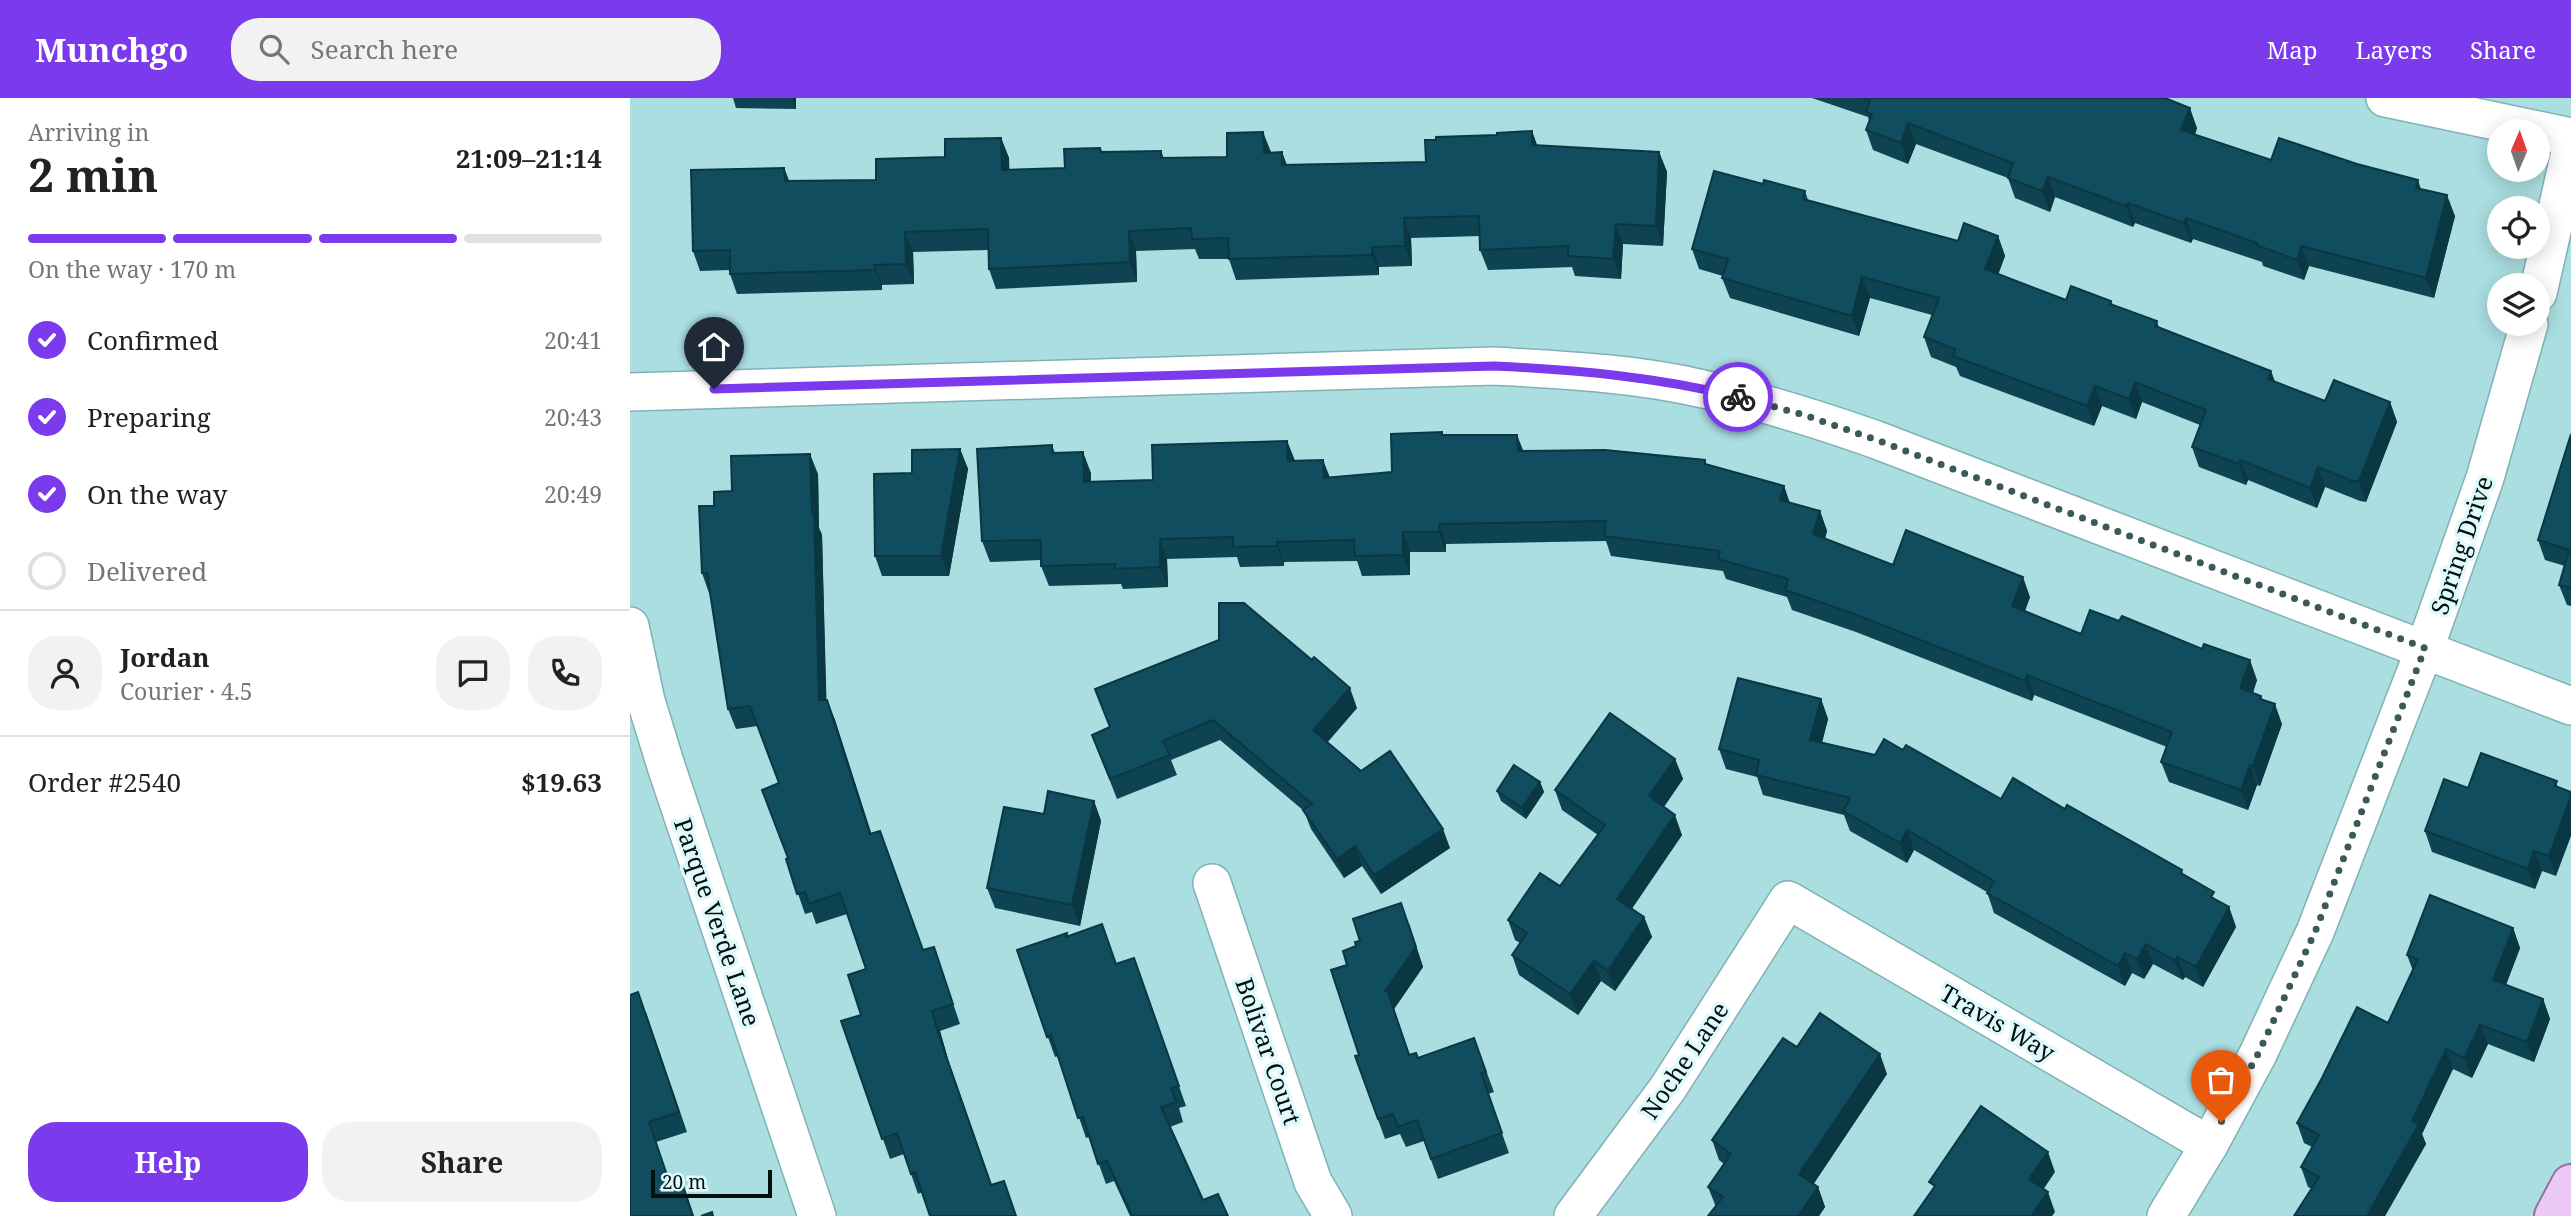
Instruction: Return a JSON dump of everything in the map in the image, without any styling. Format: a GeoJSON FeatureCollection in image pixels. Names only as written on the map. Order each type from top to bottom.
{"type":"FeatureCollection","features":[{"type":"Feature","properties":{"kind":"main road"},"geometry":{"type":"LineString","coordinates":[[2554,1216],[2571,1184]]}},
{"type":"Feature","properties":{"kind":"street"},"geometry":{"type":"LineString","coordinates":[[2385,98],[2571,137]]}},
{"type":"Feature","properties":{"kind":"street"},"geometry":{"type":"LineString","coordinates":[[2543,273],[2571,148]]}},
{"type":"Feature","properties":{"kind":"street","name":"Spring Drive"},"geometry":{"type":"LineString","coordinates":[[2166,1216],[2209,1145],[2258,1054],[2315,932],[2425,648],[2485,478],[2526,336]]}},
{"type":"Feature","properties":{"kind":"street"},"geometry":{"type":"LineString","coordinates":[[630,392],[1494,366],[1594,372],[1702,388],[1801,414],[1874,439],[2571,706]]}},
{"type":"Feature","properties":{"kind":"street","name":"Parque Verde Lane"},"geometry":{"type":"LineString","coordinates":[[630,626],[646,701],[666,766],[817,1216]]}},
{"type":"Feature","properties":{"kind":"street","name":"Bolivar Court"},"geometry":{"type":"LineString","coordinates":[[1212,883],[1314,1182],[1333,1216]]}},
{"type":"Feature","properties":{"kind":"street","name":"Travis Way"},"geometry":{"type":"LineString","coordinates":[[1788,900],[2209,1145]]}},
{"type":"Feature","properties":{"kind":"street","name":"Noche Lane"},"geometry":{"type":"LineString","coordinates":[[1573,1216],[1668,1088],[1788,900]]}},
{"type":"Feature","properties":{"kind":"building"},"geometry":{"type":"Polygon","coordinates":[[[1863,98],[2165,98],[2190,108],[2181,130],[2271,160],[2279,138],[2357,164],[2418,180],[2416,188],[2447,195],[2426,278],[2301,246],[2297,260],[2186,218],[2184,223],[2128,203],[2126,206],[2048,177],[2042,191],[2008,178],[2013,163],[1908,123],[1901,143],[1866,130],[1872,114],[1866,112],[1870,101],[1863,98]]]}},
{"type":"Feature","properties":{"kind":"building"},"geometry":{"type":"Polygon","coordinates":[[[1532,131],[1532,145],[1659,152],[1656,226],[1616,224],[1613,259],[1568,256],[1568,246],[1480,250],[1479,216],[1404,218],[1405,246],[1372,247],[1372,255],[1229,259],[1228,238],[1192,239],[1191,228],[1129,231],[1130,262],[989,269],[988,229],[905,232],[906,264],[874,265],[875,270],[730,274],[730,250],[693,251],[691,170],[784,168],[785,181],[876,180],[876,159],[945,157],[945,139],[1001,138],[1002,170],[1065,168],[1064,149],[1100,148],[1101,152],[1161,151],[1161,158],[1227,157],[1227,133],[1263,132],[1264,153],[1282,152],[1282,165],[1426,162],[1425,140],[1532,131]]]}},
{"type":"Feature","properties":{"kind":"building"},"geometry":{"type":"Polygon","coordinates":[[[1714,171],[1763,184],[1764,180],[1805,191],[1803,199],[1958,241],[1964,223],[1998,236],[1985,269],[2066,300],[2071,286],[2111,301],[2110,304],[2157,321],[2155,326],[2271,371],[2268,379],[2325,401],[2334,380],[2390,402],[2359,481],[2352,481],[2318,467],[2310,488],[2240,460],[2239,464],[2192,447],[2206,410],[2135,382],[2129,399],[2095,386],[2087,406],[1953,356],[1955,349],[1924,337],[1939,298],[1862,277],[1852,316],[1722,278],[1728,259],[1692,249],[1714,171]]]}},
{"type":"Feature","properties":{"kind":"building"},"geometry":{"type":"Polygon","coordinates":[[[1442,432],[1442,435],[1517,435],[1518,451],[1605,450],[1705,460],[1705,464],[1784,486],[1780,500],[1820,511],[1813,534],[1893,565],[1906,530],[2023,577],[2012,606],[2081,634],[2090,610],[2119,621],[2122,616],[2202,649],[2204,644],[2250,660],[2240,688],[2275,704],[2253,766],[2250,765],[2241,790],[2161,762],[2172,732],[2027,675],[2025,681],[1849,612],[1785,590],[1788,579],[1718,559],[1720,551],[1604,536],[1606,521],[1439,524],[1439,532],[1403,532],[1403,555],[1355,556],[1354,540],[1277,542],[1277,546],[1233,547],[1233,537],[1160,539],[1160,567],[1115,569],[1115,564],[1041,566],[1041,540],[982,541],[977,449],[1052,445],[1052,453],[1083,452],[1084,482],[1153,480],[1152,445],[1287,441],[1288,461],[1323,460],[1324,478],[1392,472],[1391,434],[1442,432]]]}},
{"type":"Feature","properties":{"kind":"building"},"geometry":{"type":"Polygon","coordinates":[[[2571,434],[2571,588],[2559,585],[2569,550],[2538,540],[2571,434]]]}},
{"type":"Feature","properties":{"kind":"building"},"geometry":{"type":"Polygon","coordinates":[[[960,449],[941,556],[875,556],[874,474],[912,473],[912,450],[960,449]]]}},
{"type":"Feature","properties":{"kind":"building"},"geometry":{"type":"Polygon","coordinates":[[[810,454],[819,700],[827,700],[870,834],[880,831],[923,950],[934,947],[953,1004],[932,1011],[940,1039],[991,1185],[1004,1181],[1016,1216],[930,1216],[915,1172],[911,1174],[897,1133],[882,1139],[841,1021],[861,1015],[848,975],[866,969],[840,893],[809,904],[805,892],[797,894],[786,859],[788,858],[762,790],[779,783],[750,706],[728,709],[707,573],[702,573],[699,506],[714,506],[714,492],[732,491],[731,456],[810,454]]]}},
{"type":"Feature","properties":{"kind":"building"},"geometry":{"type":"Polygon","coordinates":[[[1219,603],[1244,603],[1350,688],[1313,730],[1361,771],[1390,751],[1443,829],[1374,875],[1355,846],[1337,859],[1303,810],[1312,804],[1213,720],[1163,741],[1170,755],[1110,779],[1092,735],[1110,727],[1095,689],[1219,640],[1219,603]]]}},
{"type":"Feature","properties":{"kind":"building"},"geometry":{"type":"Polygon","coordinates":[[[1738,678],[1821,699],[1810,740],[1875,755],[1884,739],[1903,750],[1906,745],[2001,799],[2013,778],[2065,809],[2067,805],[2182,870],[2181,873],[2214,892],[2211,897],[2229,907],[2196,967],[2177,957],[2175,961],[2146,944],[2137,959],[2125,953],[2118,966],[1987,893],[1994,881],[1907,830],[1900,843],[1843,811],[1850,798],[1756,775],[1759,760],[1719,749],[1738,678]]]}},
{"type":"Feature","properties":{"kind":"building"},"geometry":{"type":"Polygon","coordinates":[[[1610,713],[1675,759],[1649,796],[1675,815],[1617,899],[1644,917],[1608,971],[1594,961],[1570,994],[1512,955],[1527,933],[1508,920],[1540,873],[1560,886],[1605,825],[1555,790],[1610,713]]]}},
{"type":"Feature","properties":{"kind":"building"},"geometry":{"type":"Polygon","coordinates":[[[2481,753],[2557,781],[2555,786],[2571,792],[2549,856],[2534,851],[2528,869],[2425,831],[2444,779],[2468,788],[2481,753]]]}},
{"type":"Feature","properties":{"kind":"building"},"geometry":{"type":"Polygon","coordinates":[[[1514,765],[1540,782],[1522,808],[1497,791],[1514,765]]]}},
{"type":"Feature","properties":{"kind":"building"},"geometry":{"type":"Polygon","coordinates":[[[1048,791],[1094,801],[1072,905],[987,888],[1004,807],[1044,814],[1048,791]]]}},
{"type":"Feature","properties":{"kind":"building"},"geometry":{"type":"Polygon","coordinates":[[[2430,895],[2513,928],[2493,980],[2543,999],[2527,1042],[2480,1025],[2464,1058],[2446,1049],[2412,1121],[2419,1124],[2367,1216],[2294,1216],[2319,1177],[2301,1167],[2319,1135],[2297,1123],[2357,1007],[2388,1023],[2418,959],[2407,955],[2430,895]]]}},
{"type":"Feature","properties":{"kind":"building"},"geometry":{"type":"Polygon","coordinates":[[[1401,903],[1416,947],[1385,991],[1388,993],[1409,1055],[1416,1053],[1418,1058],[1474,1038],[1486,1072],[1481,1073],[1502,1133],[1431,1159],[1417,1120],[1398,1127],[1393,1114],[1378,1119],[1355,1056],[1359,1055],[1331,970],[1347,965],[1343,951],[1356,946],[1355,942],[1360,941],[1353,919],[1401,903]]]}},
{"type":"Feature","properties":{"kind":"building"},"geometry":{"type":"Polygon","coordinates":[[[1102,924],[1116,964],[1134,958],[1179,1086],[1171,1088],[1176,1102],[1161,1107],[1203,1200],[1218,1194],[1228,1216],[1132,1216],[1107,1161],[1098,1164],[1083,1117],[1078,1118],[1051,1035],[1047,1037],[1017,950],[1102,924]]]}},
{"type":"Feature","properties":{"kind":"building"},"geometry":{"type":"Polygon","coordinates":[[[638,992],[679,1112],[649,1122],[669,1181],[678,1178],[680,1184],[682,1183],[693,1216],[630,1216],[630,995],[638,992]]]}},
{"type":"Feature","properties":{"kind":"building"},"geometry":{"type":"Polygon","coordinates":[[[1820,1013],[1880,1054],[1799,1174],[1818,1187],[1798,1216],[1708,1216],[1723,1197],[1708,1187],[1731,1154],[1712,1140],[1783,1038],[1797,1047],[1820,1013]]]}},
{"type":"Feature","properties":{"kind":"building"},"geometry":{"type":"Polygon","coordinates":[[[1981,1106],[2048,1152],[2029,1179],[2048,1192],[2031,1216],[1914,1216],[1935,1186],[1929,1182],[1981,1106]]]}},
{"type":"Feature","properties":{"kind":"way so far"},"geometry":{"type":"LineString","coordinates":[[1738,397],[1801,414],[1874,439],[2425,648],[2315,932],[2258,1054],[2221,1122]]}},
{"type":"Feature","properties":{"kind":"route"},"geometry":{"type":"LineString","coordinates":[[714,389],[1494,366],[1594,372],[1702,388],[1738,397]]}}]}
